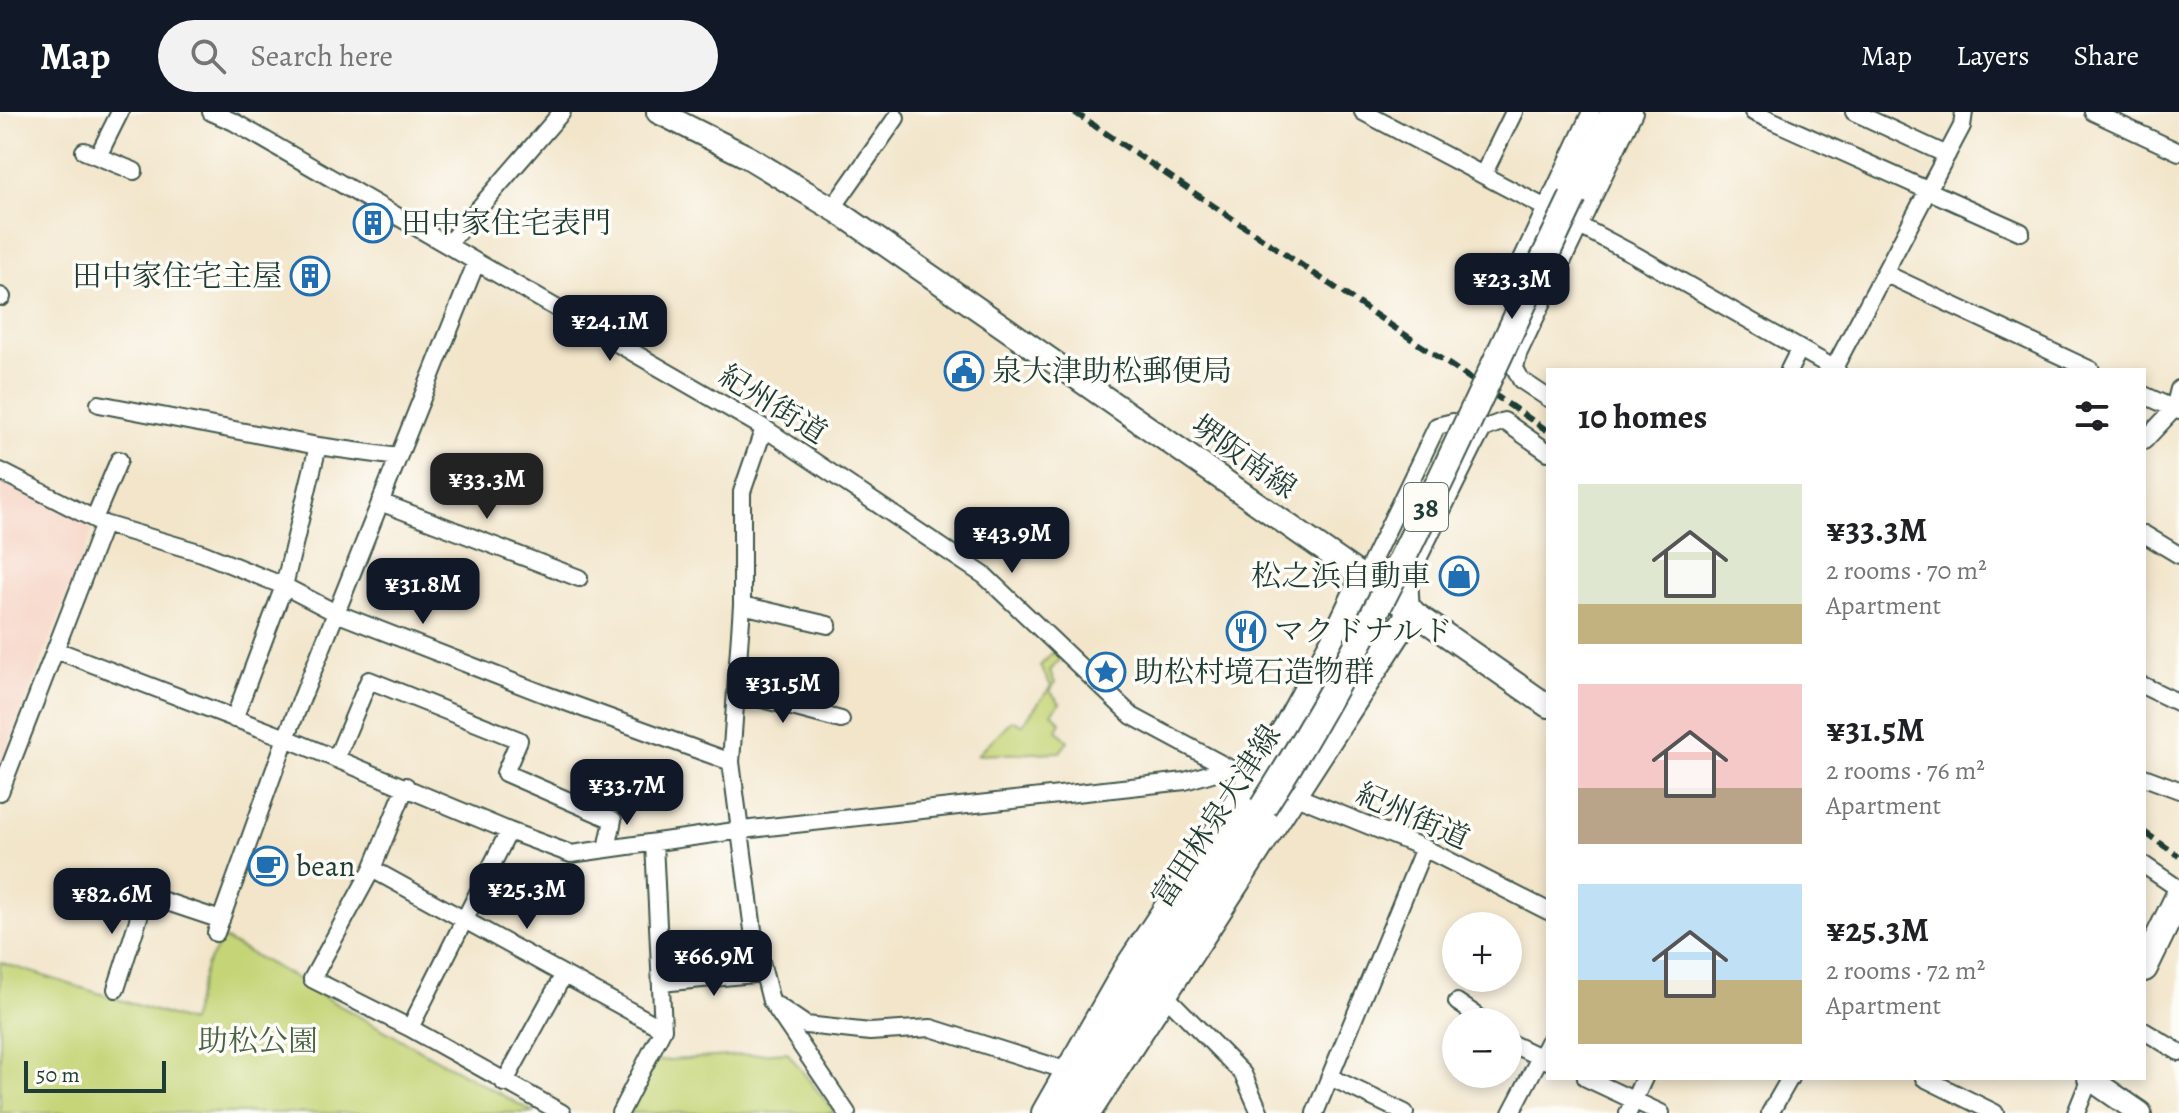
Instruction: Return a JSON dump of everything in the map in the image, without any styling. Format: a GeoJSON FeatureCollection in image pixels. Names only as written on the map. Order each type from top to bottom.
{"type":"FeatureCollection","features":[{"type":"Feature","properties":{"kind":"main road","name":"堺阪南線"},"geometry":{"type":"LineString","coordinates":[[658,112],[746,156],[832,209],[1546,705]]}},
{"type":"Feature","properties":{"kind":"main road","name":"富田林泉大津線"},"geometry":{"type":"LineString","coordinates":[[1065,1113],[1089,1070],[1286,770],[1382,600],[1614,112]]}},
{"type":"Feature","properties":{"kind":"main road"},"geometry":{"type":"LineString","coordinates":[[1045,1113],[1242,772],[1286,729],[1364,578]]}},
{"type":"Feature","properties":{"kind":"main road"},"geometry":{"type":"LineString","coordinates":[[1087,1113],[1411,612]]}},
{"type":"Feature","properties":{"kind":"main road"},"geometry":{"type":"LineString","coordinates":[[2146,964],[2179,898]]}},
{"type":"Feature","properties":{"kind":"main road"},"geometry":{"type":"LineString","coordinates":[[2093,1080],[2140,1113]]}},
{"type":"Feature","properties":{"kind":"street"},"geometry":{"type":"LineString","coordinates":[[120,112],[91,154],[134,171]]}},
{"type":"Feature","properties":{"kind":"street","name":"紀州街道"},"geometry":{"type":"LineString","coordinates":[[211,112],[234,122],[764,428],[985,576],[1132,716],[1293,796],[1424,848],[1546,910]]}},
{"type":"Feature","properties":{"kind":"street"},"geometry":{"type":"LineString","coordinates":[[447,245],[562,112]]}},
{"type":"Feature","properties":{"kind":"street"},"geometry":{"type":"LineString","coordinates":[[1363,112],[1580,226],[1833,368]]}},
{"type":"Feature","properties":{"kind":"street"},"geometry":{"type":"LineString","coordinates":[[1483,175],[1514,112]]}},
{"type":"Feature","properties":{"kind":"street"},"geometry":{"type":"LineString","coordinates":[[1548,292],[1515,274],[1591,112]]}},
{"type":"Feature","properties":{"kind":"street"},"geometry":{"type":"LineString","coordinates":[[1546,397],[1521,380],[1515,368],[1518,354],[1634,112]]}},
{"type":"Feature","properties":{"kind":"street"},"geometry":{"type":"LineString","coordinates":[[1753,112],[2021,232]]}},
{"type":"Feature","properties":{"kind":"street"},"geometry":{"type":"LineString","coordinates":[[1854,112],[1947,155]]}},
{"type":"Feature","properties":{"kind":"street"},"geometry":{"type":"LineString","coordinates":[[1836,368],[1962,126],[1964,112]]}},
{"type":"Feature","properties":{"kind":"street"},"geometry":{"type":"LineString","coordinates":[[2093,112],[2179,152]]}},
{"type":"Feature","properties":{"kind":"street"},"geometry":{"type":"LineString","coordinates":[[832,209],[896,118]]}},
{"type":"Feature","properties":{"kind":"street"},"geometry":{"type":"LineString","coordinates":[[128,889],[218,927],[286,738],[476,263]]}},
{"type":"Feature","properties":{"kind":"street"},"geometry":{"type":"LineString","coordinates":[[1884,273],[2087,368]]}},
{"type":"Feature","properties":{"kind":"street"},"geometry":{"type":"LineString","coordinates":[[1790,368],[1799,350]]}},
{"type":"Feature","properties":{"kind":"street"},"geometry":{"type":"LineString","coordinates":[[2146,439],[2176,410],[2179,389]]}},
{"type":"Feature","properties":{"kind":"street"},"geometry":{"type":"LineString","coordinates":[[2146,396],[2176,410]]}},
{"type":"Feature","properties":{"kind":"street"},"geometry":{"type":"LineString","coordinates":[[99,404],[318,446],[398,457]]}},
{"type":"Feature","properties":{"kind":"street"},"geometry":{"type":"LineString","coordinates":[[1411,612],[1409,577],[1483,429],[1504,421],[1546,451]]}},
{"type":"Feature","properties":{"kind":"street"},"geometry":{"type":"LineString","coordinates":[[1364,578],[1437,426],[1453,422],[1472,434],[1474,446]]}},
{"type":"Feature","properties":{"kind":"street"},"geometry":{"type":"LineString","coordinates":[[764,428],[742,492],[742,605],[731,762],[753,930],[771,1001],[847,1113]]}},
{"type":"Feature","properties":{"kind":"street"},"geometry":{"type":"LineString","coordinates":[[234,719],[284,586],[318,446]]}},
{"type":"Feature","properties":{"kind":"street"},"geometry":{"type":"LineString","coordinates":[[0,792],[56,650],[119,460]]}},
{"type":"Feature","properties":{"kind":"street"},"geometry":{"type":"LineString","coordinates":[[0,471],[99,521],[202,553],[284,586],[336,613],[731,762]]}},
{"type":"Feature","properties":{"kind":"street"},"geometry":{"type":"LineString","coordinates":[[380,502],[579,578]]}},
{"type":"Feature","properties":{"kind":"street"},"geometry":{"type":"LineString","coordinates":[[2146,535],[2179,555]]}},
{"type":"Feature","properties":{"kind":"street"},"geometry":{"type":"LineString","coordinates":[[742,605],[828,625]]}},
{"type":"Feature","properties":{"kind":"street"},"geometry":{"type":"LineString","coordinates":[[56,650],[286,738],[571,854],[742,830],[1242,772]]}},
{"type":"Feature","properties":{"kind":"street"},"geometry":{"type":"LineString","coordinates":[[336,759],[369,680],[519,740],[505,773],[613,820],[607,849]]}},
{"type":"Feature","properties":{"kind":"street"},"geometry":{"type":"LineString","coordinates":[[2146,687],[2179,703]]}},
{"type":"Feature","properties":{"kind":"street"},"geometry":{"type":"LineString","coordinates":[[736,692],[841,720]]}},
{"type":"Feature","properties":{"kind":"street"},"geometry":{"type":"LineString","coordinates":[[2146,778],[2179,790]]}},
{"type":"Feature","properties":{"kind":"street"},"geometry":{"type":"LineString","coordinates":[[406,786],[372,869],[312,979],[410,1028],[562,1113]]}},
{"type":"Feature","properties":{"kind":"street"},"geometry":{"type":"LineString","coordinates":[[410,1028],[509,831]]}},
{"type":"Feature","properties":{"kind":"street"},"geometry":{"type":"LineString","coordinates":[[620,1113],[663,1029],[654,843]]}},
{"type":"Feature","properties":{"kind":"street"},"geometry":{"type":"LineString","coordinates":[[1315,1113],[1424,848]]}},
{"type":"Feature","properties":{"kind":"street"},"geometry":{"type":"LineString","coordinates":[[2146,866],[2179,889]]}},
{"type":"Feature","properties":{"kind":"street"},"geometry":{"type":"LineString","coordinates":[[372,869],[663,1029]]}},
{"type":"Feature","properties":{"kind":"street"},"geometry":{"type":"LineString","coordinates":[[116,989],[146,895]]}},
{"type":"Feature","properties":{"kind":"street"},"geometry":{"type":"LineString","coordinates":[[112,941],[129,946]]}},
{"type":"Feature","properties":{"kind":"street"},"geometry":{"type":"LineString","coordinates":[[661,983],[764,973]]}},
{"type":"Feature","properties":{"kind":"street"},"geometry":{"type":"LineString","coordinates":[[504,1083],[563,976]]}},
{"type":"Feature","properties":{"kind":"street"},"geometry":{"type":"LineString","coordinates":[[1163,993],[1243,1074],[1260,1113]]}},
{"type":"Feature","properties":{"kind":"street"},"geometry":{"type":"LineString","coordinates":[[771,1001],[806,1025],[870,1032],[931,1028],[1068,1071]]}},
{"type":"Feature","properties":{"kind":"street"},"geometry":{"type":"LineString","coordinates":[[1457,1002],[1466,1008]]}},
{"type":"Feature","properties":{"kind":"street"},"geometry":{"type":"LineString","coordinates":[[2146,1032],[2179,1052]]}},
{"type":"Feature","properties":{"kind":"street"},"geometry":{"type":"LineString","coordinates":[[1511,1113],[1544,1059],[1522,1049]]}},
{"type":"Feature","properties":{"kind":"street"},"geometry":{"type":"LineString","coordinates":[[1330,1077],[1405,1113]]}},
{"type":"Feature","properties":{"kind":"street"},"geometry":{"type":"LineString","coordinates":[[1589,1080],[1631,1106],[1661,1113]]}},
{"type":"Feature","properties":{"kind":"street"},"geometry":{"type":"LineString","coordinates":[[1631,1106],[1643,1080]]}},
{"type":"Feature","properties":{"kind":"street"},"geometry":{"type":"LineString","coordinates":[[1770,1113],[1789,1080]]}},
{"type":"Feature","properties":{"kind":"street"},"geometry":{"type":"LineString","coordinates":[[1928,1080],[1995,1113]]}},
{"type":"Feature","properties":{"kind":"street"},"geometry":{"type":"LineString","coordinates":[[2076,1113],[2089,1080]]}},
{"type":"Feature","properties":{"kind":"shaded area"},"geometry":{"type":"Polygon","coordinates":[[[0,477],[87,520],[92,532],[0,766],[0,477]]]}},
{"type":"Feature","properties":{"kind":"green space"},"geometry":{"type":"Polygon","coordinates":[[[1053,652],[1060,659],[1050,671],[1055,683],[1050,691],[1060,703],[1052,713],[1061,722],[1057,730],[1068,741],[1060,752],[977,755],[1012,720],[1022,725],[1051,686],[1040,666],[1053,652]]]}},
{"type":"Feature","properties":{"kind":"green space","name":"助松公園"},"geometry":{"type":"Polygon","coordinates":[[[222,938],[535,1113],[0,1113],[0,962],[190,1022],[206,966],[222,938]]]}},
{"type":"Feature","properties":{"kind":"green space"},"geometry":{"type":"Polygon","coordinates":[[[787,1052],[835,1113],[629,1113],[656,1061],[787,1052]]]}},
{"type":"Feature","properties":{"kind":"railway"},"geometry":{"type":"LineString","coordinates":[[1074,112],[1546,430]]}},
{"type":"Feature","properties":{"kind":"railway"},"geometry":{"type":"LineString","coordinates":[[2146,833],[2179,856]]}},
{"type":"Feature","properties":{"kind":"place","name":"田中家住宅表門"},"geometry":{"type":"Point","coordinates":[373,223]}},
{"type":"Feature","properties":{"kind":"place","name":"田中家住宅主屋"},"geometry":{"type":"Point","coordinates":[310,276]}},
{"type":"Feature","properties":{"kind":"place","name":"泉大津助松郵便局"},"geometry":{"type":"Point","coordinates":[964,371]}},
{"type":"Feature","properties":{"kind":"place","name":"松之浜自動車"},"geometry":{"type":"Point","coordinates":[1459,576]}},
{"type":"Feature","properties":{"kind":"place","name":"マクドナルド"},"geometry":{"type":"Point","coordinates":[1246,631]}},
{"type":"Feature","properties":{"kind":"place","name":"助松村境石造物群"},"geometry":{"type":"Point","coordinates":[1106,672]}},
{"type":"Feature","properties":{"kind":"place","name":"bean"},"geometry":{"type":"Point","coordinates":[268,866]}}]}
